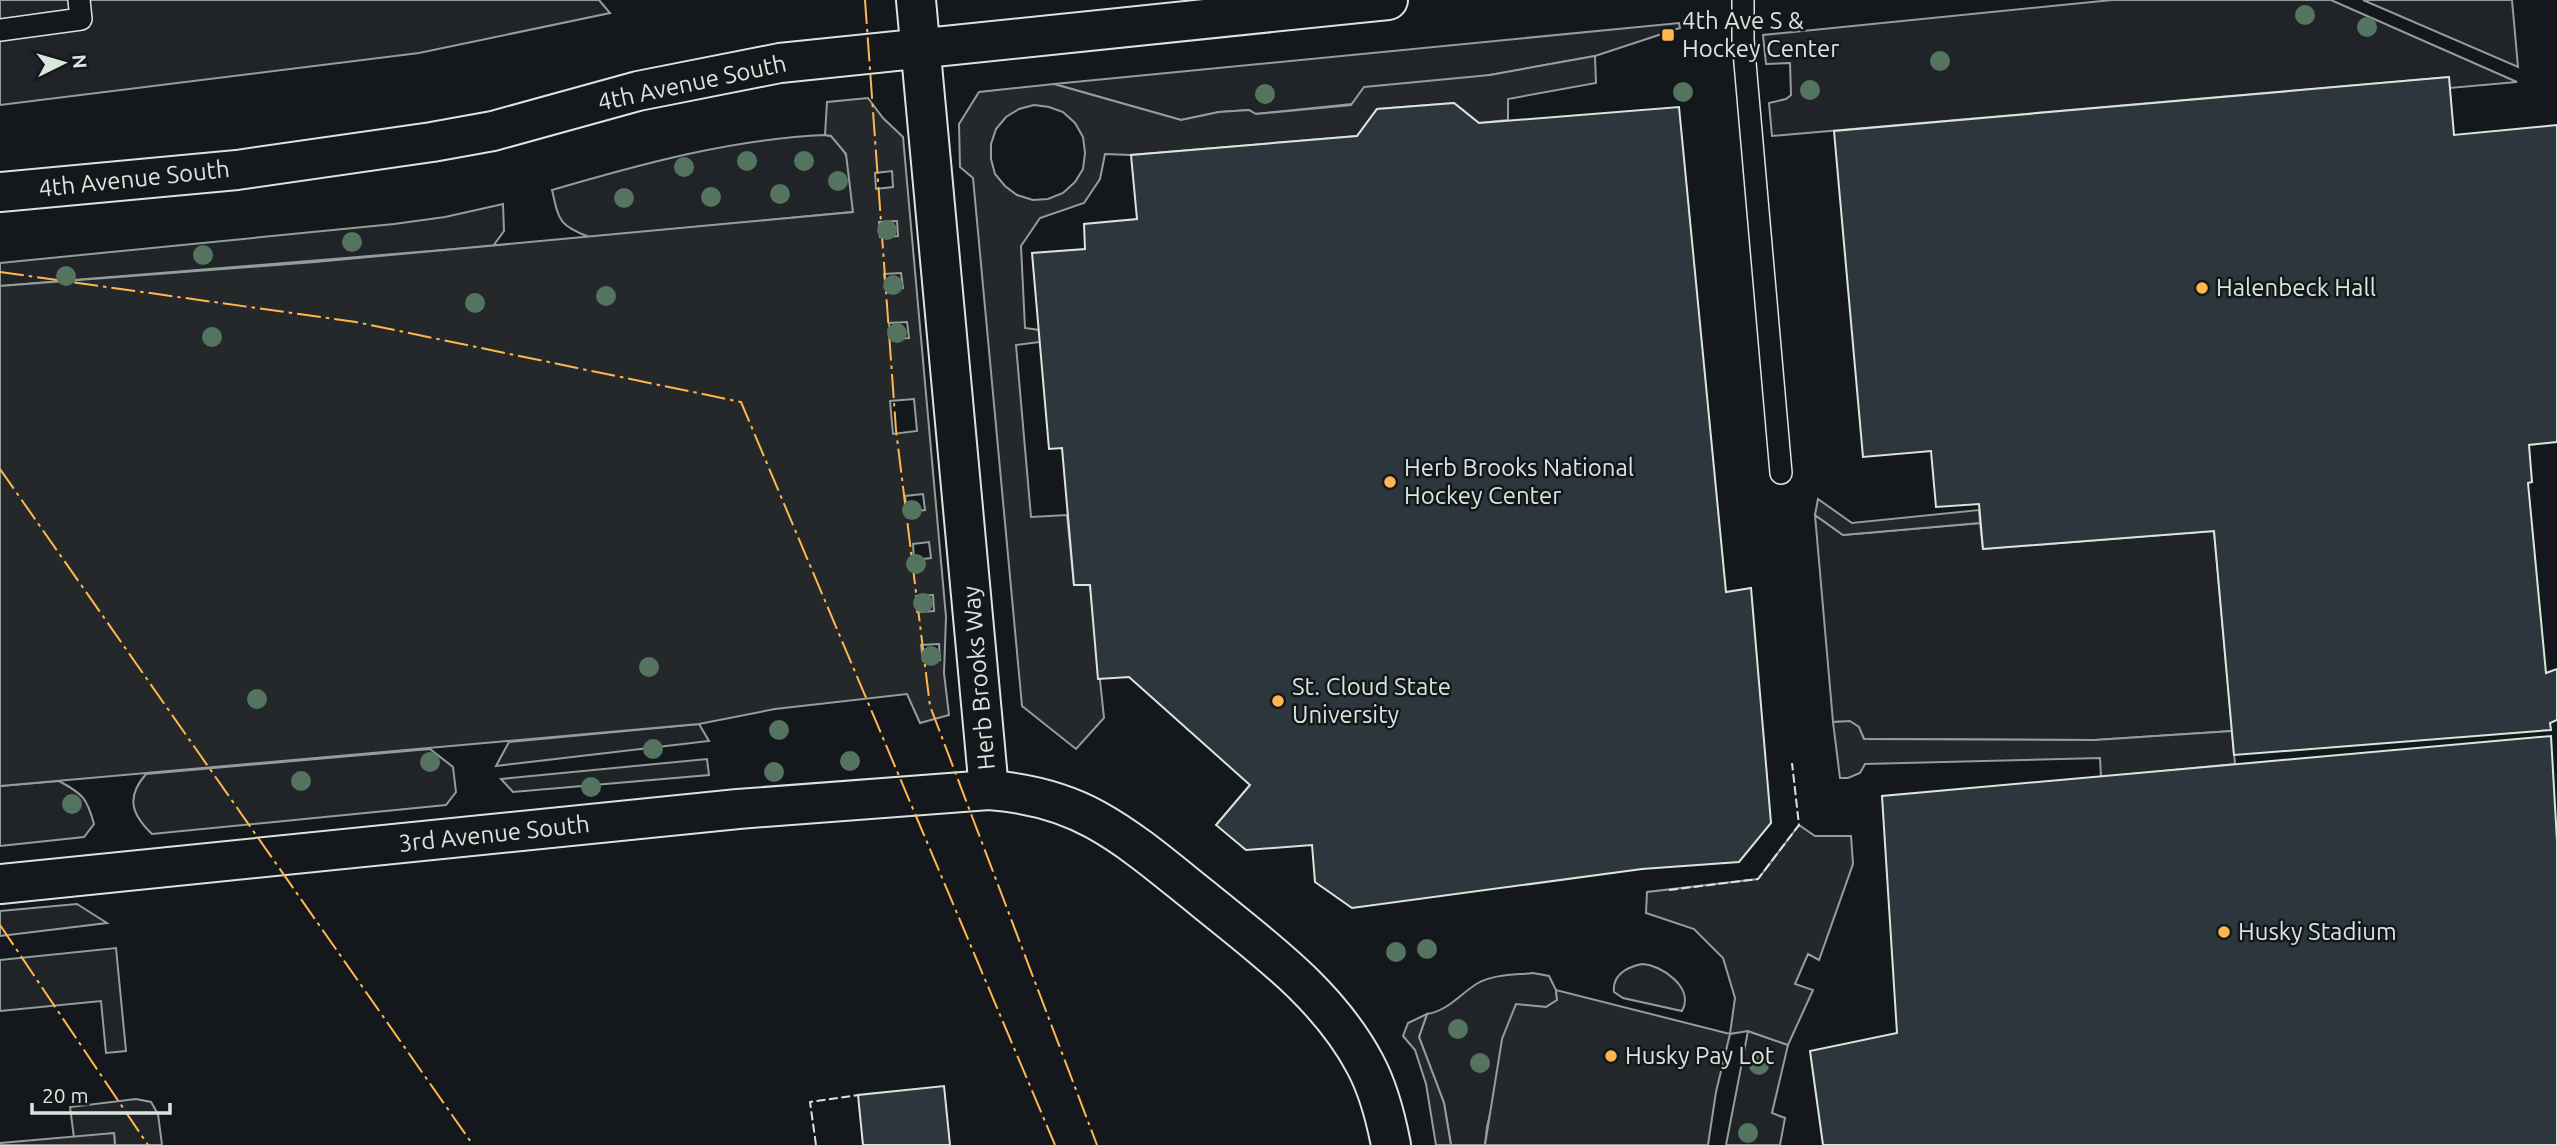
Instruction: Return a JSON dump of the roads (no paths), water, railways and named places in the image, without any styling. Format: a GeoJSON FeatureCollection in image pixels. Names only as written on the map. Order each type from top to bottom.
{"type":"FeatureCollection","features":[{"type":"Feature","properties":{"kind":"street","name":"Herb Brooks Way"},"geometry":{"type":"LineString","coordinates":[[916,0],[989,790],[1020,792],[1045,798],[1094,819],[1136,845],[1286,966],[1326,1010],[1366,1065],[1391,1145]]}},
{"type":"Feature","properties":{"kind":"street","name":"4th Avenue South"},"geometry":{"type":"LineString","coordinates":[[0,192],[237,170],[376,152],[493,131],[638,91],[767,65],[1388,0]]}},
{"type":"Feature","properties":{"kind":"street","name":"3rd Avenue South"},"geometry":{"type":"LineString","coordinates":[[0,884],[738,809],[989,790]]}},
{"type":"Feature","properties":{"kind":"lane"},"geometry":{"type":"LineString","coordinates":[[0,30],[81,19],[79,0]]}},
{"type":"Feature","properties":{"kind":"lane"},"geometry":{"type":"LineString","coordinates":[[1743,0],[1743,40],[1781,473]]}},
{"type":"Feature","properties":{"kind":"place","name":"4th Ave S & Hockey Center"},"geometry":{"type":"Point","coordinates":[1668,35]}},
{"type":"Feature","properties":{"kind":"place","name":"Halenbeck Hall"},"geometry":{"type":"Point","coordinates":[2202,288]}},
{"type":"Feature","properties":{"kind":"place","name":"Herb Brooks National Hockey Center"},"geometry":{"type":"Point","coordinates":[1390,482]}},
{"type":"Feature","properties":{"kind":"place","name":"St. Cloud State University"},"geometry":{"type":"Point","coordinates":[1278,701]}},
{"type":"Feature","properties":{"kind":"place","name":"Husky Stadium"},"geometry":{"type":"Point","coordinates":[2224,932]}},
{"type":"Feature","properties":{"kind":"place","name":"Husky Pay Lot"},"geometry":{"type":"Point","coordinates":[1611,1056]}}]}
